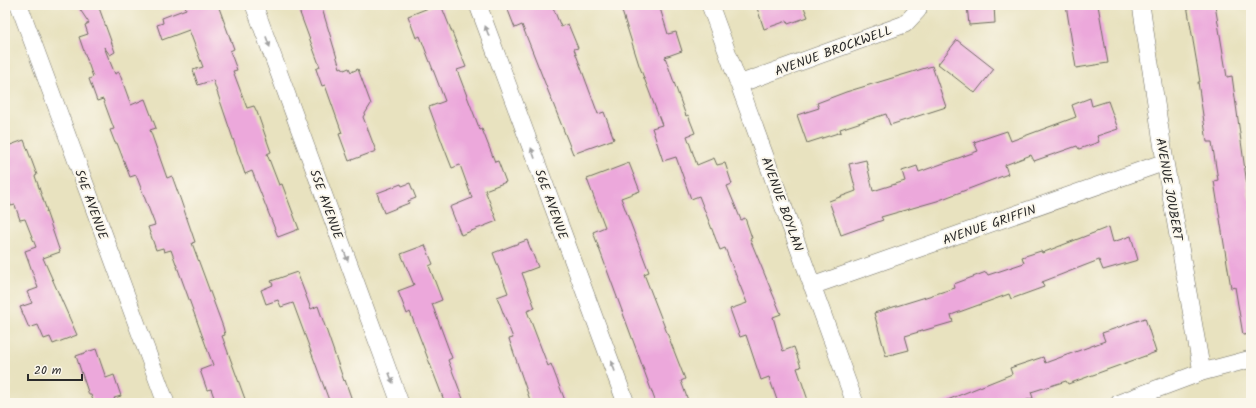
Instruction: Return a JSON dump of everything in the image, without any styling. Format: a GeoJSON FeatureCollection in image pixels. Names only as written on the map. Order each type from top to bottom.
{"type":"FeatureCollection","features":[{"type":"Feature","properties":{"kind":"street","name":"54E AVENUE"},"geometry":{"type":"LineString","coordinates":[[19,5],[166,403]]}},
{"type":"Feature","properties":{"kind":"street","name":"55E AVENUE"},"geometry":{"type":"LineString","coordinates":[[254,5],[400,403]]}},
{"type":"Feature","properties":{"kind":"street","name":"56E AVENUE"},"geometry":{"type":"LineString","coordinates":[[478,5],[626,403]]}},
{"type":"Feature","properties":{"kind":"street","name":"AVENUE BOYLAN"},"geometry":{"type":"LineString","coordinates":[[710,5],[855,403]]}},
{"type":"Feature","properties":{"kind":"street","name":"AVENUE BROCKWELL"},"geometry":{"type":"LineString","coordinates":[[739,84],[905,24],[918,10],[918,5]]}},
{"type":"Feature","properties":{"kind":"street","name":"AVENUE JOUBERT"},"geometry":{"type":"LineString","coordinates":[[1141,5],[1165,162],[1202,372]]}},
{"type":"Feature","properties":{"kind":"street","name":"AVENUE GRIFFIN"},"geometry":{"type":"LineString","coordinates":[[812,286],[1165,162]]}},
{"type":"Feature","properties":{"kind":"street"},"geometry":{"type":"LineString","coordinates":[[1119,403],[1202,372],[1251,359]]}},
{"type":"Feature","properties":{"kind":"building"},"geometry":{"type":"Polygon","coordinates":[[[77,5],[98,5],[115,52],[110,55],[104,47],[115,74],[119,72],[131,105],[145,99],[156,128],[150,130],[167,178],[172,176],[181,201],[195,242],[192,243],[223,327],[225,335],[222,336],[245,399],[235,403],[216,403],[211,389],[207,390],[200,370],[213,365],[171,250],[164,252],[163,248],[156,250],[148,227],[155,225],[136,175],[130,177],[117,143],[115,143],[110,130],[114,129],[103,99],[97,101],[89,79],[93,77],[79,37],[88,34],[85,25],[89,23],[77,5]]]}},
{"type":"Feature","properties":{"kind":"building"},"geometry":{"type":"Polygon","coordinates":[[[185,5],[218,5],[234,49],[230,51],[237,70],[233,71],[247,108],[254,106],[257,112],[271,152],[267,154],[279,185],[282,184],[299,229],[278,237],[252,171],[245,174],[213,80],[198,85],[193,70],[203,67],[189,30],[162,40],[157,25],[163,23],[162,18],[186,9],[185,5]]]}},
{"type":"Feature","properties":{"kind":"building"},"geometry":{"type":"Polygon","coordinates":[[[297,5],[321,5],[340,68],[342,67],[344,70],[349,68],[351,72],[358,69],[371,104],[363,117],[376,151],[349,161],[339,134],[342,133],[325,85],[322,86],[316,69],[320,67],[297,5]]]}},
{"type":"Feature","properties":{"kind":"building"},"geometry":{"type":"Polygon","coordinates":[[[436,5],[441,5],[466,67],[457,70],[480,130],[482,129],[495,162],[498,161],[506,182],[485,190],[497,221],[461,235],[450,207],[472,198],[460,165],[452,168],[429,107],[445,101],[420,36],[416,38],[408,16],[436,5]]]}},
{"type":"Feature","properties":{"kind":"building"},"geometry":{"type":"Polygon","coordinates":[[[506,5],[552,5],[561,27],[568,24],[578,48],[574,49],[598,114],[604,112],[614,139],[573,154],[522,25],[515,28],[506,5]]]}},
{"type":"Feature","properties":{"kind":"building"},"geometry":{"type":"Polygon","coordinates":[[[620,5],[659,5],[668,34],[676,32],[682,51],[665,57],[686,116],[688,115],[695,133],[687,136],[697,165],[714,158],[717,165],[725,163],[732,184],[727,186],[741,220],[745,218],[752,238],[750,239],[781,314],[773,317],[783,351],[794,347],[801,367],[797,368],[809,403],[778,403],[769,377],[761,380],[746,335],[740,337],[730,309],[747,303],[725,248],[720,250],[699,196],[691,199],[676,157],[663,161],[652,128],[662,125],[639,65],[620,5]]]}},
{"type":"Feature","properties":{"kind":"building"},"geometry":{"type":"Polygon","coordinates":[[[756,5],[803,5],[808,17],[788,24],[787,21],[764,29],[756,5]]]}},
{"type":"Feature","properties":{"kind":"building"},"geometry":{"type":"Polygon","coordinates":[[[967,5],[994,5],[995,23],[969,25],[967,5]]]}},
{"type":"Feature","properties":{"kind":"building"},"geometry":{"type":"Polygon","coordinates":[[[1066,5],[1098,5],[1108,63],[1076,68],[1066,5]]]}},
{"type":"Feature","properties":{"kind":"building"},"geometry":{"type":"Polygon","coordinates":[[[1187,5],[1215,5],[1227,77],[1232,76],[1249,199],[1251,199],[1251,334],[1243,335],[1235,287],[1231,288],[1214,181],[1218,180],[1212,142],[1207,142],[1198,82],[1200,82],[1187,5]]]}},
{"type":"Feature","properties":{"kind":"building"},"geometry":{"type":"Polygon","coordinates":[[[957,40],[994,69],[975,93],[938,64],[957,40]]]}},
{"type":"Feature","properties":{"kind":"building"},"geometry":{"type":"Polygon","coordinates":[[[932,66],[946,107],[890,125],[886,114],[840,129],[841,132],[807,143],[797,115],[819,108],[817,103],[846,92],[932,66]]]}},
{"type":"Feature","properties":{"kind":"building"},"geometry":{"type":"Polygon","coordinates":[[[1090,98],[1092,106],[1108,101],[1118,129],[1097,136],[1099,142],[1079,149],[1077,146],[1034,161],[1031,155],[1005,165],[1008,174],[937,201],[881,217],[883,220],[841,235],[829,201],[856,191],[849,164],[866,160],[873,191],[905,181],[902,171],[917,166],[919,172],[978,151],[974,142],[1007,131],[1011,141],[1076,117],[1072,105],[1090,98]]]}},
{"type":"Feature","properties":{"kind":"building"},"geometry":{"type":"Polygon","coordinates":[[[24,140],[37,175],[35,176],[60,252],[43,258],[77,335],[53,344],[50,337],[44,339],[38,325],[29,328],[20,307],[32,303],[27,292],[38,288],[25,251],[36,247],[25,219],[20,220],[15,205],[11,206],[5,189],[5,147],[24,140]]]}},
{"type":"Feature","properties":{"kind":"building"},"geometry":{"type":"Polygon","coordinates":[[[629,163],[640,191],[621,198],[649,272],[644,274],[685,379],[681,381],[689,403],[656,403],[593,232],[605,227],[587,179],[629,163]]]}},
{"type":"Feature","properties":{"kind":"building"},"geometry":{"type":"Polygon","coordinates":[[[410,183],[416,198],[408,201],[409,203],[384,213],[377,193],[401,184],[402,186],[410,183]]]}},
{"type":"Feature","properties":{"kind":"building"},"geometry":{"type":"Polygon","coordinates":[[[1109,227],[1113,242],[1131,236],[1138,260],[1103,270],[1099,260],[1042,282],[1044,287],[1011,299],[1009,294],[951,315],[953,322],[905,336],[909,350],[886,356],[874,313],[955,288],[954,284],[986,272],[988,275],[1024,263],[1022,257],[1041,251],[1042,253],[1109,227]]]}},
{"type":"Feature","properties":{"kind":"building"},"geometry":{"type":"Polygon","coordinates":[[[527,240],[538,267],[522,273],[535,308],[527,311],[548,366],[551,364],[566,403],[531,403],[509,339],[513,338],[497,297],[508,293],[493,253],[527,240]]]}},
{"type":"Feature","properties":{"kind":"building"},"geometry":{"type":"Polygon","coordinates":[[[425,245],[433,264],[429,266],[442,300],[432,304],[452,358],[448,360],[463,399],[452,403],[445,403],[410,312],[407,314],[398,291],[414,285],[401,254],[425,245]]]}},
{"type":"Feature","properties":{"kind":"building"},"geometry":{"type":"Polygon","coordinates":[[[297,272],[311,309],[318,306],[353,403],[330,403],[293,303],[281,307],[278,300],[266,304],[261,290],[273,285],[271,281],[297,272]]]}},
{"type":"Feature","properties":{"kind":"building"},"geometry":{"type":"Polygon","coordinates":[[[1145,318],[1156,352],[1068,384],[1066,381],[1031,392],[1033,398],[1018,403],[940,403],[1012,374],[1010,368],[1043,357],[1045,363],[1105,341],[1102,333],[1145,318]]]}},
{"type":"Feature","properties":{"kind":"building"},"geometry":{"type":"Polygon","coordinates":[[[96,349],[106,378],[114,375],[121,396],[114,398],[116,403],[94,403],[91,395],[89,395],[76,356],[96,349]]]}}]}
